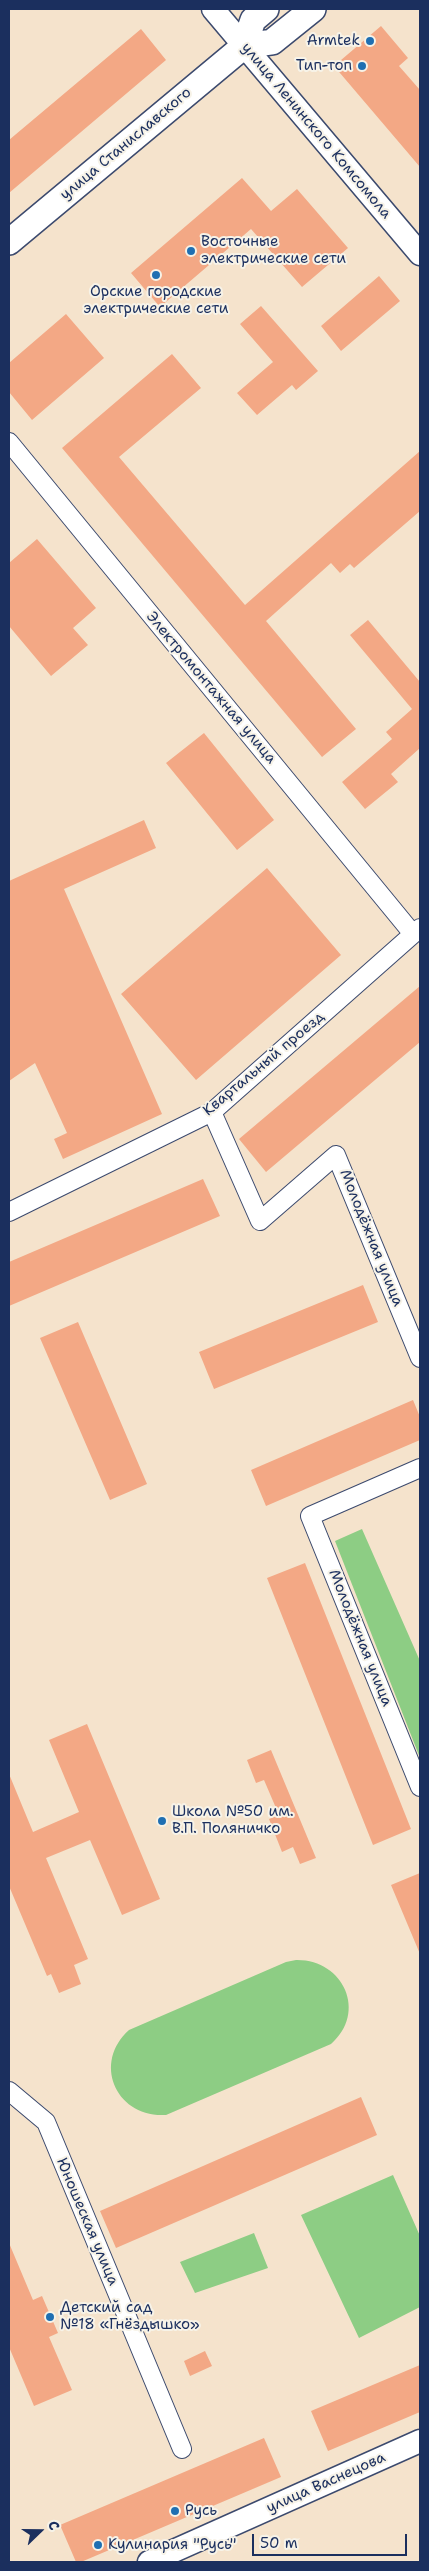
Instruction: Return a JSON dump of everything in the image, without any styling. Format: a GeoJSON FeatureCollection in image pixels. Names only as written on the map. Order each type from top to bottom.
{"type":"FeatureCollection","features":[{"type":"Feature","properties":{"kind":"main road"},"geometry":{"type":"LineString","coordinates":[[266,9],[252,20],[244,46],[272,42],[313,9]]}},
{"type":"Feature","properties":{"kind":"main road","name":"улица Станиславского"},"geometry":{"type":"LineString","coordinates":[[9,242],[244,46]]}},
{"type":"Feature","properties":{"kind":"street","name":"улица Ленинского Комсомола"},"geometry":{"type":"LineString","coordinates":[[213,9],[420,254]]}},
{"type":"Feature","properties":{"kind":"street","name":"Электромонтажная улица"},"geometry":{"type":"LineString","coordinates":[[9,442],[417,931]]}},
{"type":"Feature","properties":{"kind":"street","name":"Квартальный проезд"},"geometry":{"type":"LineString","coordinates":[[9,1212],[212,1112],[417,931]]}},
{"type":"Feature","properties":{"kind":"street","name":"Молодёжная улица"},"geometry":{"type":"LineString","coordinates":[[212,1112],[260,1221],[336,1155],[420,1358]]}},
{"type":"Feature","properties":{"kind":"street","name":"Молодёжная улица"},"geometry":{"type":"LineString","coordinates":[[420,1468],[310,1516],[420,1787]]}},
{"type":"Feature","properties":{"kind":"street","name":"Юношеская улица"},"geometry":{"type":"LineString","coordinates":[[9,2091],[46,2122],[182,2449]]}},
{"type":"Feature","properties":{"kind":"street","name":"улица Васнецова"},"geometry":{"type":"LineString","coordinates":[[149,2562],[420,2441]]}},
{"type":"Feature","properties":{"kind":"green space"},"geometry":{"type":"Polygon","coordinates":[[[362,1529],[420,1661],[420,1758],[335,1541],[362,1529]]]}},
{"type":"Feature","properties":{"kind":"green space"},"geometry":{"type":"Polygon","coordinates":[[[296,1960],[313,1962],[326,1968],[337,1978],[345,1990],[349,2003],[348,2017],[342,2031],[331,2044],[166,2115],[149,2114],[134,2108],[123,2098],[115,2086],[111,2072],[112,2058],[118,2043],[129,2030],[286,1962],[296,1960]]]}},
{"type":"Feature","properties":{"kind":"green space"},"geometry":{"type":"Polygon","coordinates":[[[393,2175],[420,2236],[420,2307],[359,2338],[301,2215],[393,2175]]]}},
{"type":"Feature","properties":{"kind":"green space"},"geometry":{"type":"Polygon","coordinates":[[[254,2233],[268,2268],[195,2293],[180,2262],[254,2233]]]}},
{"type":"Feature","properties":{"kind":"building"},"geometry":{"type":"Polygon","coordinates":[[[381,26],[408,58],[399,66],[420,90],[420,167],[334,66],[381,26]]]}},
{"type":"Feature","properties":{"kind":"building"},"geometry":{"type":"Polygon","coordinates":[[[141,29],[166,60],[9,193],[9,140],[141,29]]]}},
{"type":"Feature","properties":{"kind":"building"},"geometry":{"type":"Polygon","coordinates":[[[242,178],[271,211],[297,189],[348,248],[302,287],[251,229],[160,307],[131,273],[242,178]]]}},
{"type":"Feature","properties":{"kind":"building"},"geometry":{"type":"Polygon","coordinates":[[[379,276],[400,301],[341,351],[321,326],[379,276]]]}},
{"type":"Feature","properties":{"kind":"building"},"geometry":{"type":"Polygon","coordinates":[[[261,306],[318,371],[296,390],[292,385],[257,415],[237,393],[273,362],[240,324],[261,306]]]}},
{"type":"Feature","properties":{"kind":"building"},"geometry":{"type":"Polygon","coordinates":[[[66,314],[104,358],[32,420],[9,392],[9,363],[66,314]]]}},
{"type":"Feature","properties":{"kind":"building"},"geometry":{"type":"Polygon","coordinates":[[[172,354],[201,388],[119,457],[245,605],[420,451],[420,511],[354,568],[350,564],[340,573],[331,563],[266,621],[356,729],[322,757],[62,448],[172,354]]]}},
{"type":"Feature","properties":{"kind":"building"},"geometry":{"type":"Polygon","coordinates":[[[37,539],[96,608],[73,628],[88,645],[51,676],[9,626],[9,563],[37,539]]]}},
{"type":"Feature","properties":{"kind":"building"},"geometry":{"type":"Polygon","coordinates":[[[368,620],[420,682],[420,748],[391,774],[398,782],[365,809],[342,782],[392,739],[386,732],[412,709],[350,635],[368,620]]]}},
{"type":"Feature","properties":{"kind":"building"},"geometry":{"type":"Polygon","coordinates":[[[204,733],[274,820],[237,850],[166,763],[204,733]]]}},
{"type":"Feature","properties":{"kind":"building"},"geometry":{"type":"Polygon","coordinates":[[[144,820],[156,848],[64,889],[162,1114],[63,1159],[54,1139],[67,1133],[35,1063],[9,1081],[9,881],[144,820]]]}},
{"type":"Feature","properties":{"kind":"building"},"geometry":{"type":"Polygon","coordinates":[[[267,868],[341,955],[196,1080],[121,994],[267,868]]]}},
{"type":"Feature","properties":{"kind":"building"},"geometry":{"type":"Polygon","coordinates":[[[420,986],[420,1042],[266,1172],[239,1139],[420,986]]]}},
{"type":"Feature","properties":{"kind":"building"},"geometry":{"type":"Polygon","coordinates":[[[203,1179],[220,1216],[9,1306],[9,1262],[203,1179]]]}},
{"type":"Feature","properties":{"kind":"building"},"geometry":{"type":"Polygon","coordinates":[[[363,1285],[378,1322],[214,1389],[199,1352],[363,1285]]]}},
{"type":"Feature","properties":{"kind":"building"},"geometry":{"type":"Polygon","coordinates":[[[78,1322],[147,1484],[110,1500],[40,1338],[78,1322]]]}},
{"type":"Feature","properties":{"kind":"building"},"geometry":{"type":"Polygon","coordinates":[[[413,1400],[420,1417],[420,1440],[266,1506],[251,1470],[413,1400]]]}},
{"type":"Feature","properties":{"kind":"building"},"geometry":{"type":"Polygon","coordinates":[[[305,1563],[411,1829],[373,1845],[267,1578],[305,1563]]]}},
{"type":"Feature","properties":{"kind":"building"},"geometry":{"type":"Polygon","coordinates":[[[87,1724],[160,1899],[122,1915],[90,1840],[46,1858],[88,1959],[74,1965],[81,1984],[59,1993],[51,1974],[47,1976],[9,1886],[9,1774],[33,1832],[79,1812],[49,1740],[87,1724]]]}},
{"type":"Feature","properties":{"kind":"building"},"geometry":{"type":"Polygon","coordinates":[[[271,1750],[316,1858],[300,1864],[293,1847],[282,1852],[269,1819],[279,1815],[264,1780],[256,1783],[247,1760],[271,1750]]]}},
{"type":"Feature","properties":{"kind":"building"},"geometry":{"type":"Polygon","coordinates":[[[420,1873],[420,1954],[391,1885],[420,1873]]]}},
{"type":"Feature","properties":{"kind":"building"},"geometry":{"type":"Polygon","coordinates":[[[361,2097],[377,2135],[116,2248],[100,2211],[361,2097]]]}},
{"type":"Feature","properties":{"kind":"building"},"geometry":{"type":"Polygon","coordinates":[[[9,2243],[33,2300],[42,2296],[58,2333],[49,2337],[72,2390],[34,2406],[9,2347],[9,2243]]]}},
{"type":"Feature","properties":{"kind":"building"},"geometry":{"type":"Polygon","coordinates":[[[205,2351],[212,2366],[190,2376],[184,2361],[205,2351]]]}},
{"type":"Feature","properties":{"kind":"building"},"geometry":{"type":"Polygon","coordinates":[[[420,2365],[420,2412],[328,2451],[311,2411],[420,2365]]]}},
{"type":"Feature","properties":{"kind":"building"},"geometry":{"type":"Polygon","coordinates":[[[264,2438],[281,2477],[81,2562],[76,2562],[60,2525],[264,2438]]]}},
{"type":"Feature","properties":{"kind":"place","name":"Armtek"},"geometry":{"type":"Point","coordinates":[370,41]}},
{"type":"Feature","properties":{"kind":"place","name":"Тип-топ"},"geometry":{"type":"Point","coordinates":[362,66]}},
{"type":"Feature","properties":{"kind":"place","name":"Восточные электрические сети"},"geometry":{"type":"Point","coordinates":[191,251]}},
{"type":"Feature","properties":{"kind":"place","name":"Орские городские электрические сети"},"geometry":{"type":"Point","coordinates":[156,275]}},
{"type":"Feature","properties":{"kind":"place","name":"Школа №50 им. В.П. Поляничко"},"geometry":{"type":"Point","coordinates":[162,1821]}},
{"type":"Feature","properties":{"kind":"place","name":"Детский сад №18 «Гнёздышко»"},"geometry":{"type":"Point","coordinates":[50,2317]}},
{"type":"Feature","properties":{"kind":"place","name":"Русь"},"geometry":{"type":"Point","coordinates":[175,2511]}},
{"type":"Feature","properties":{"kind":"place","name":"Кулинария \"Русь\""},"geometry":{"type":"Point","coordinates":[98,2545]}}]}
